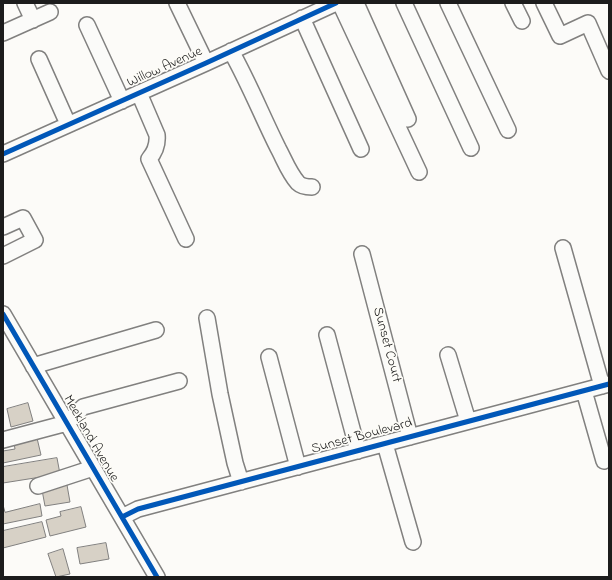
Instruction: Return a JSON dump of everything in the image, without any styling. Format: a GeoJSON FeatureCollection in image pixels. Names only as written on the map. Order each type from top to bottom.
{"type":"FeatureCollection","features":[{"type":"Feature","properties":{"kind":"street"},"geometry":{"type":"LineString","coordinates":[[25,3],[33,20]]}},
{"type":"Feature","properties":{"kind":"street"},"geometry":{"type":"LineString","coordinates":[[177,3],[206,63]]}},
{"type":"Feature","properties":{"kind":"street"},"geometry":{"type":"LineString","coordinates":[[340,3],[419,172]]}},
{"type":"Feature","properties":{"kind":"street"},"geometry":{"type":"LineString","coordinates":[[356,3],[408,119]]}},
{"type":"Feature","properties":{"kind":"street"},"geometry":{"type":"LineString","coordinates":[[404,3],[471,148]]}},
{"type":"Feature","properties":{"kind":"street"},"geometry":{"type":"LineString","coordinates":[[448,3],[508,130]]}},
{"type":"Feature","properties":{"kind":"street"},"geometry":{"type":"LineString","coordinates":[[513,3],[522,21]]}},
{"type":"Feature","properties":{"kind":"street"},"geometry":{"type":"LineString","coordinates":[[544,3],[560,36],[588,23],[609,71]]}},
{"type":"Feature","properties":{"kind":"street","name":"Willow Avenue"},"geometry":{"type":"LineString","coordinates":[[3,154],[206,63],[327,5]]}},
{"type":"Feature","properties":{"kind":"street"},"geometry":{"type":"LineString","coordinates":[[3,33],[50,12]]}},
{"type":"Feature","properties":{"kind":"street"},"geometry":{"type":"LineString","coordinates":[[302,18],[361,149]]}},
{"type":"Feature","properties":{"kind":"street"},"geometry":{"type":"LineString","coordinates":[[87,25],[122,101]]}},
{"type":"Feature","properties":{"kind":"street"},"geometry":{"type":"LineString","coordinates":[[231,51],[242,71],[270,132],[292,173],[299,184],[312,187]]}},
{"type":"Feature","properties":{"kind":"street"},"geometry":{"type":"LineString","coordinates":[[39,59],[68,124]]}},
{"type":"Feature","properties":{"kind":"street"},"geometry":{"type":"LineString","coordinates":[[139,93],[157,135],[158,142],[154,153],[149,159],[186,239]]}},
{"type":"Feature","properties":{"kind":"street"},"geometry":{"type":"LineString","coordinates":[[3,227],[23,218],[35,240],[3,256]]}},
{"type":"Feature","properties":{"kind":"street"},"geometry":{"type":"LineString","coordinates":[[563,248],[605,385]]}},
{"type":"Feature","properties":{"kind":"street","name":"Sunset Court"},"geometry":{"type":"LineString","coordinates":[[362,254],[410,437]]}},
{"type":"Feature","properties":{"kind":"street","name":"Meekland Avenue"},"geometry":{"type":"LineString","coordinates":[[3,314],[156,577]]}},
{"type":"Feature","properties":{"kind":"street"},"geometry":{"type":"LineString","coordinates":[[207,318],[220,394],[235,463],[241,482]]}},
{"type":"Feature","properties":{"kind":"street"},"geometry":{"type":"LineString","coordinates":[[33,366],[156,330]]}},
{"type":"Feature","properties":{"kind":"street"},"geometry":{"type":"LineString","coordinates":[[327,335],[358,451]]}},
{"type":"Feature","properties":{"kind":"street"},"geometry":{"type":"LineString","coordinates":[[448,355],[468,421]]}},
{"type":"Feature","properties":{"kind":"street"},"geometry":{"type":"LineString","coordinates":[[269,357],[298,467]]}},
{"type":"Feature","properties":{"kind":"street"},"geometry":{"type":"LineString","coordinates":[[3,440],[67,422],[83,407],[179,381]]}},
{"type":"Feature","properties":{"kind":"street","name":"Sunset Boulevard"},"geometry":{"type":"LineString","coordinates":[[122,517],[138,509],[605,385]]}},
{"type":"Feature","properties":{"kind":"street"},"geometry":{"type":"LineString","coordinates":[[584,391],[604,461]]}},
{"type":"Feature","properties":{"kind":"street"},"geometry":{"type":"LineString","coordinates":[[385,444],[413,542]]}},
{"type":"Feature","properties":{"kind":"street"},"geometry":{"type":"LineString","coordinates":[[38,486],[93,468]]}},
{"type":"Feature","properties":{"kind":"building"},"geometry":{"type":"Polygon","coordinates":[[[28,403],[33,421],[11,427],[7,409],[28,403]]]}},
{"type":"Feature","properties":{"kind":"building"},"geometry":{"type":"Polygon","coordinates":[[[37,438],[41,455],[3,463],[3,451],[15,449],[14,443],[37,438]]]}},
{"type":"Feature","properties":{"kind":"building"},"geometry":{"type":"Polygon","coordinates":[[[57,458],[60,474],[3,483],[3,467],[57,458]]]}},
{"type":"Feature","properties":{"kind":"building"},"geometry":{"type":"Polygon","coordinates":[[[67,485],[70,502],[45,506],[42,490],[67,485]]]}},
{"type":"Feature","properties":{"kind":"building"},"geometry":{"type":"Polygon","coordinates":[[[40,504],[42,516],[3,524],[3,505],[5,512],[40,504]]]}},
{"type":"Feature","properties":{"kind":"building"},"geometry":{"type":"Polygon","coordinates":[[[81,507],[86,527],[50,536],[46,520],[61,516],[60,512],[81,507]]]}},
{"type":"Feature","properties":{"kind":"building"},"geometry":{"type":"Polygon","coordinates":[[[42,522],[46,537],[3,548],[3,531],[42,522]]]}},
{"type":"Feature","properties":{"kind":"building"},"geometry":{"type":"Polygon","coordinates":[[[106,543],[109,559],[80,564],[77,548],[106,543]]]}},
{"type":"Feature","properties":{"kind":"building"},"geometry":{"type":"Polygon","coordinates":[[[63,549],[70,574],[56,577],[48,554],[63,549]]]}},
{"type":"Feature","properties":{"kind":"cycle path"},"geometry":{"type":"LineString","coordinates":[[3,154],[336,3]]}},
{"type":"Feature","properties":{"kind":"cycle path"},"geometry":{"type":"LineString","coordinates":[[3,314],[157,577]]}},
{"type":"Feature","properties":{"kind":"cycle path"},"geometry":{"type":"LineString","coordinates":[[122,517],[138,509],[609,384]]}}]}
